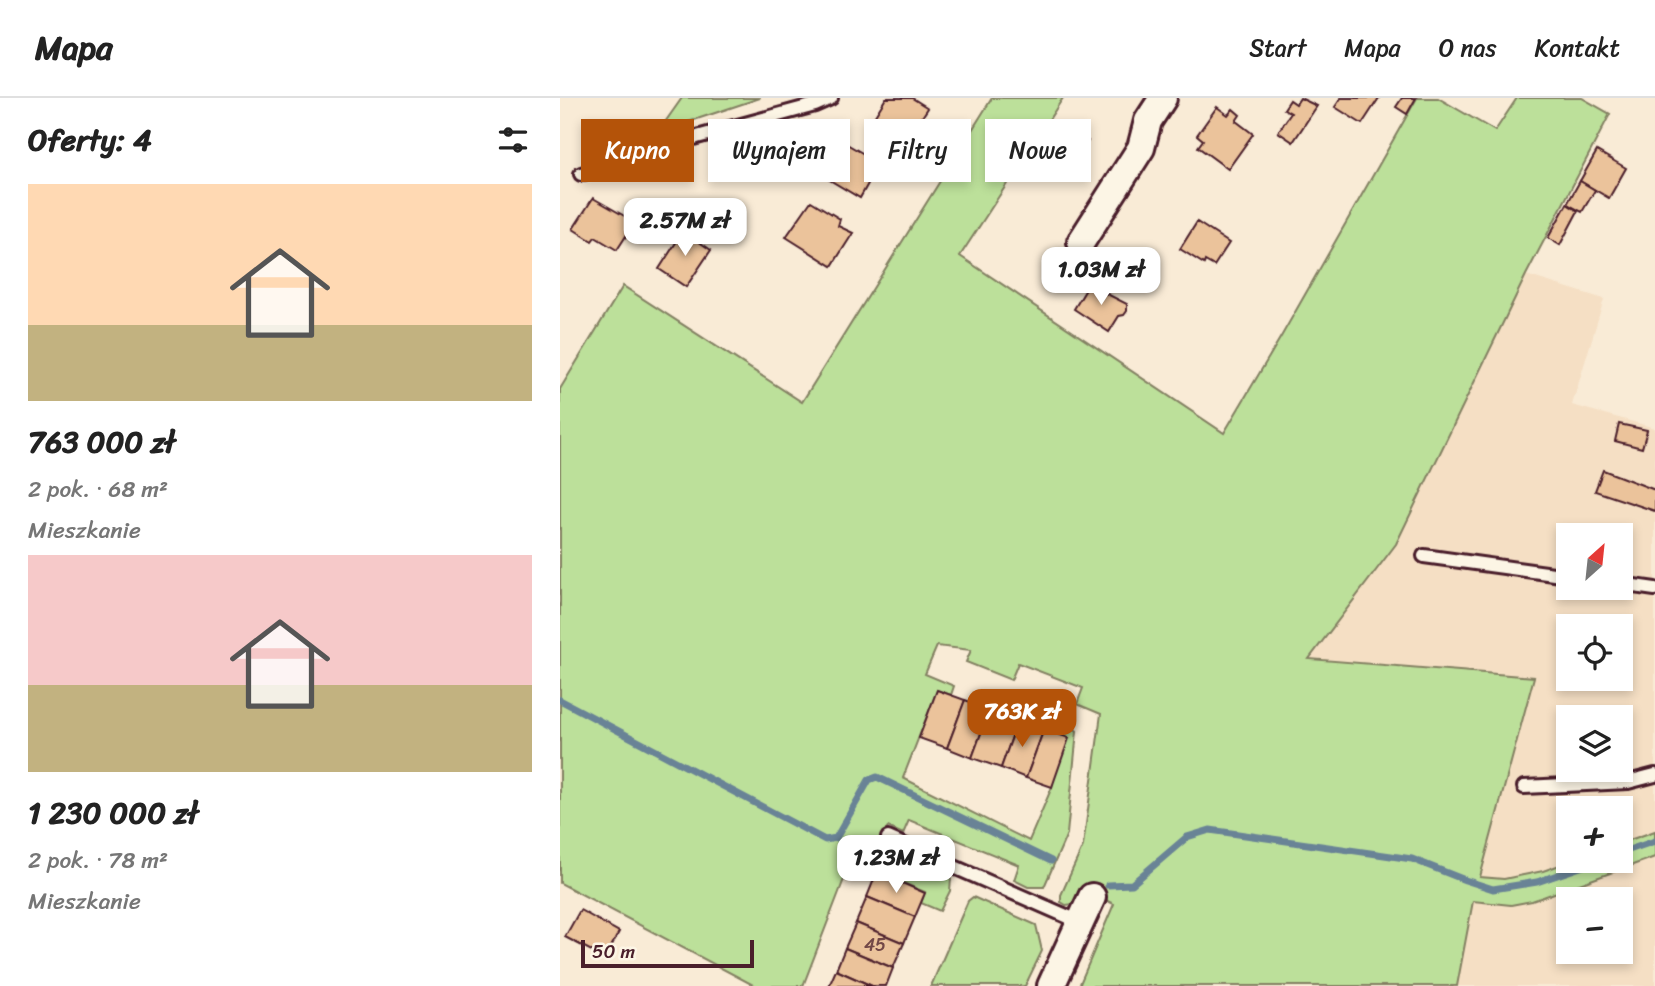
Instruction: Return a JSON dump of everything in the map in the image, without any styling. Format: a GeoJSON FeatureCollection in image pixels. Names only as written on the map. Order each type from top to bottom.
{"type":"FeatureCollection","features":[{"type":"Feature","properties":{"kind":"street"},"geometry":{"type":"LineString","coordinates":[[1081,242],[1140,148],[1148,121],[1163,98]]}},
{"type":"Feature","properties":{"kind":"street"},"geometry":{"type":"LineString","coordinates":[[1051,986],[1092,897]]}},
{"type":"Feature","properties":{"kind":"lane"},"geometry":{"type":"LineString","coordinates":[[694,138],[815,105],[831,98]]}},
{"type":"Feature","properties":{"kind":"lane"},"geometry":{"type":"LineString","coordinates":[[1424,556],[1556,574]]}},
{"type":"Feature","properties":{"kind":"lane"},"geometry":{"type":"LineString","coordinates":[[1633,586],[1655,589]]}},
{"type":"Feature","properties":{"kind":"lane"},"geometry":{"type":"LineString","coordinates":[[1524,787],[1628,782],[1655,775]]}},
{"type":"Feature","properties":{"kind":"lane"},"geometry":{"type":"LineString","coordinates":[[888,838],[1080,922]]}},
{"type":"Feature","properties":{"kind":"shaded area"},"geometry":{"type":"Polygon","coordinates":[[[1526,275],[1604,299],[1572,405],[1655,428],[1655,831],[1633,839],[1633,796],[1556,796],[1556,866],[1504,879],[1479,877],[1309,659],[1396,544],[1526,275]]]}},
{"type":"Feature","properties":{"kind":"shaded area"},"geometry":{"type":"Polygon","coordinates":[[[1655,857],[1655,986],[1457,986],[1473,901],[1511,905],[1556,892],[1556,964],[1633,964],[1633,887],[1571,887],[1610,873],[1633,873],[1633,865],[1655,857]]]}},
{"type":"Feature","properties":{"kind":"green space"},"geometry":{"type":"Polygon","coordinates":[[[682,98],[760,98],[694,120],[667,119],[682,98]]]}},
{"type":"Feature","properties":{"kind":"green space"},"geometry":{"type":"Polygon","coordinates":[[[992,98],[1063,98],[1049,119],[985,119],[985,182],[1008,182],[960,256],[1224,433],[1417,98],[1438,98],[1495,131],[1517,98],[1582,98],[1610,114],[1526,275],[1396,544],[1309,659],[1534,677],[1480,877],[1504,879],[1556,866],[1556,873],[1610,873],[1571,887],[1556,887],[1556,892],[1532,901],[1511,905],[1473,901],[1457,986],[1079,986],[1114,904],[1082,889],[1074,904],[1066,905],[1061,902],[1061,895],[1083,846],[1101,714],[1077,704],[1083,688],[1018,663],[1011,680],[966,662],[971,650],[937,646],[925,674],[954,686],[951,695],[937,690],[903,778],[1029,841],[1052,787],[1065,720],[1077,731],[1067,834],[1044,887],[1028,887],[1014,880],[1019,865],[909,820],[903,834],[888,827],[880,845],[951,878],[950,891],[940,911],[921,903],[925,892],[851,861],[803,986],[755,986],[560,883],[560,389],[623,286],[802,402],[940,182],[971,182],[971,132],[992,98]]]}},
{"type":"Feature","properties":{"kind":"green space"},"geometry":{"type":"Polygon","coordinates":[[[1655,831],[1655,857],[1633,865],[1633,839],[1655,831]]]}},
{"type":"Feature","properties":{"kind":"green space"},"geometry":{"type":"Polygon","coordinates":[[[973,897],[1036,925],[1042,951],[1025,986],[931,986],[968,901],[973,897]]]}},
{"type":"Feature","properties":{"kind":"building"},"geometry":{"type":"Polygon","coordinates":[[[886,98],[912,98],[928,108],[921,119],[873,119],[886,98]]]}},
{"type":"Feature","properties":{"kind":"building"},"geometry":{"type":"Polygon","coordinates":[[[1300,98],[1317,106],[1293,142],[1278,132],[1291,113],[1284,109],[1290,100],[1296,104],[1300,98]]]}},
{"type":"Feature","properties":{"kind":"building"},"geometry":{"type":"Polygon","coordinates":[[[1341,98],[1379,98],[1362,124],[1335,107],[1341,98]]]}},
{"type":"Feature","properties":{"kind":"building"},"geometry":{"type":"Polygon","coordinates":[[[1402,98],[1416,98],[1407,114],[1396,107],[1402,98]]]}},
{"type":"Feature","properties":{"kind":"building"},"geometry":{"type":"Polygon","coordinates":[[[1217,107],[1228,115],[1233,109],[1240,115],[1236,121],[1253,134],[1228,169],[1198,147],[1203,140],[1197,135],[1217,107]]]}},
{"type":"Feature","properties":{"kind":"building"},"geometry":{"type":"Polygon","coordinates":[[[850,146],[864,154],[864,182],[869,182],[860,198],[833,182],[850,182],[850,146]]]}},
{"type":"Feature","properties":{"kind":"building"},"geometry":{"type":"Polygon","coordinates":[[[1597,151],[1626,168],[1609,198],[1580,181],[1597,151]]]}},
{"type":"Feature","properties":{"kind":"building"},"geometry":{"type":"Polygon","coordinates":[[[1580,181],[1595,190],[1582,212],[1567,204],[1580,181]]]}},
{"type":"Feature","properties":{"kind":"building"},"geometry":{"type":"Polygon","coordinates":[[[593,198],[635,222],[617,250],[595,237],[592,241],[573,229],[593,198]]]}},
{"type":"Feature","properties":{"kind":"building"},"geometry":{"type":"Polygon","coordinates":[[[811,201],[840,219],[838,226],[853,233],[832,266],[786,237],[811,201]]]}},
{"type":"Feature","properties":{"kind":"building"},"geometry":{"type":"Polygon","coordinates":[[[1567,204],[1578,211],[1560,245],[1548,238],[1567,204]]]}},
{"type":"Feature","properties":{"kind":"building"},"geometry":{"type":"Polygon","coordinates":[[[1197,222],[1229,243],[1214,266],[1205,261],[1204,264],[1180,249],[1197,222]]]}},
{"type":"Feature","properties":{"kind":"building"},"geometry":{"type":"Polygon","coordinates":[[[686,227],[698,235],[695,239],[711,250],[686,287],[659,269],[686,227]]]}},
{"type":"Feature","properties":{"kind":"building"},"geometry":{"type":"Polygon","coordinates":[[[1091,281],[1103,289],[1101,291],[1127,304],[1127,311],[1119,316],[1109,332],[1074,309],[1091,281]]]}},
{"type":"Feature","properties":{"kind":"building"},"geometry":{"type":"Polygon","coordinates":[[[1619,424],[1647,430],[1642,448],[1615,441],[1619,424]]]}},
{"type":"Feature","properties":{"kind":"building"},"geometry":{"type":"Polygon","coordinates":[[[1603,470],[1655,490],[1655,511],[1595,491],[1603,470]]]}},
{"type":"Feature","properties":{"kind":"building"},"geometry":{"type":"Polygon","coordinates":[[[937,690],[965,700],[947,748],[919,738],[937,690]]]}},
{"type":"Feature","properties":{"kind":"building"},"geometry":{"type":"Polygon","coordinates":[[[965,700],[990,709],[972,758],[947,748],[965,700]]]}},
{"type":"Feature","properties":{"kind":"building"},"geometry":{"type":"Polygon","coordinates":[[[990,709],[1018,720],[1001,768],[972,758],[990,709]]]}},
{"type":"Feature","properties":{"kind":"building"},"geometry":{"type":"Polygon","coordinates":[[[1018,720],[1044,729],[1026,778],[1001,768],[1018,720]]]}},
{"type":"Feature","properties":{"kind":"building"},"geometry":{"type":"Polygon","coordinates":[[[1044,729],[1069,738],[1052,787],[1026,778],[1044,729]]]}},
{"type":"Feature","properties":{"kind":"building"},"geometry":{"type":"Polygon","coordinates":[[[877,872],[925,893],[915,917],[867,897],[877,872]]]}},
{"type":"Feature","properties":{"kind":"building"},"geometry":{"type":"Polygon","coordinates":[[[867,897],[915,917],[904,943],[856,923],[867,897]]]}},
{"type":"Feature","properties":{"kind":"building"},"geometry":{"type":"Polygon","coordinates":[[[580,910],[619,932],[605,958],[565,937],[580,910]]]}},
{"type":"Feature","properties":{"kind":"building"},"geometry":{"type":"Polygon","coordinates":[[[856,923],[904,943],[893,968],[845,948],[856,923]]]}},
{"type":"Feature","properties":{"kind":"building"},"geometry":{"type":"Polygon","coordinates":[[[845,948],[893,968],[886,986],[872,986],[836,970],[845,948]]]}},
{"type":"Feature","properties":{"kind":"building"},"geometry":{"type":"Polygon","coordinates":[[[836,970],[872,986],[829,986],[836,970]]]}},
{"type":"Feature","properties":{"kind":"waterway"},"geometry":{"type":"LineString","coordinates":[[560,700],[825,840],[836,838],[869,780],[877,777],[1051,861]]}},
{"type":"Feature","properties":{"kind":"waterway"},"geometry":{"type":"LineString","coordinates":[[1108,885],[1132,884],[1187,837],[1210,830],[1412,859],[1493,889],[1537,882],[1563,873]]}},
{"type":"Feature","properties":{"kind":"waterway"},"geometry":{"type":"LineString","coordinates":[[1633,849],[1655,841]]}}]}
